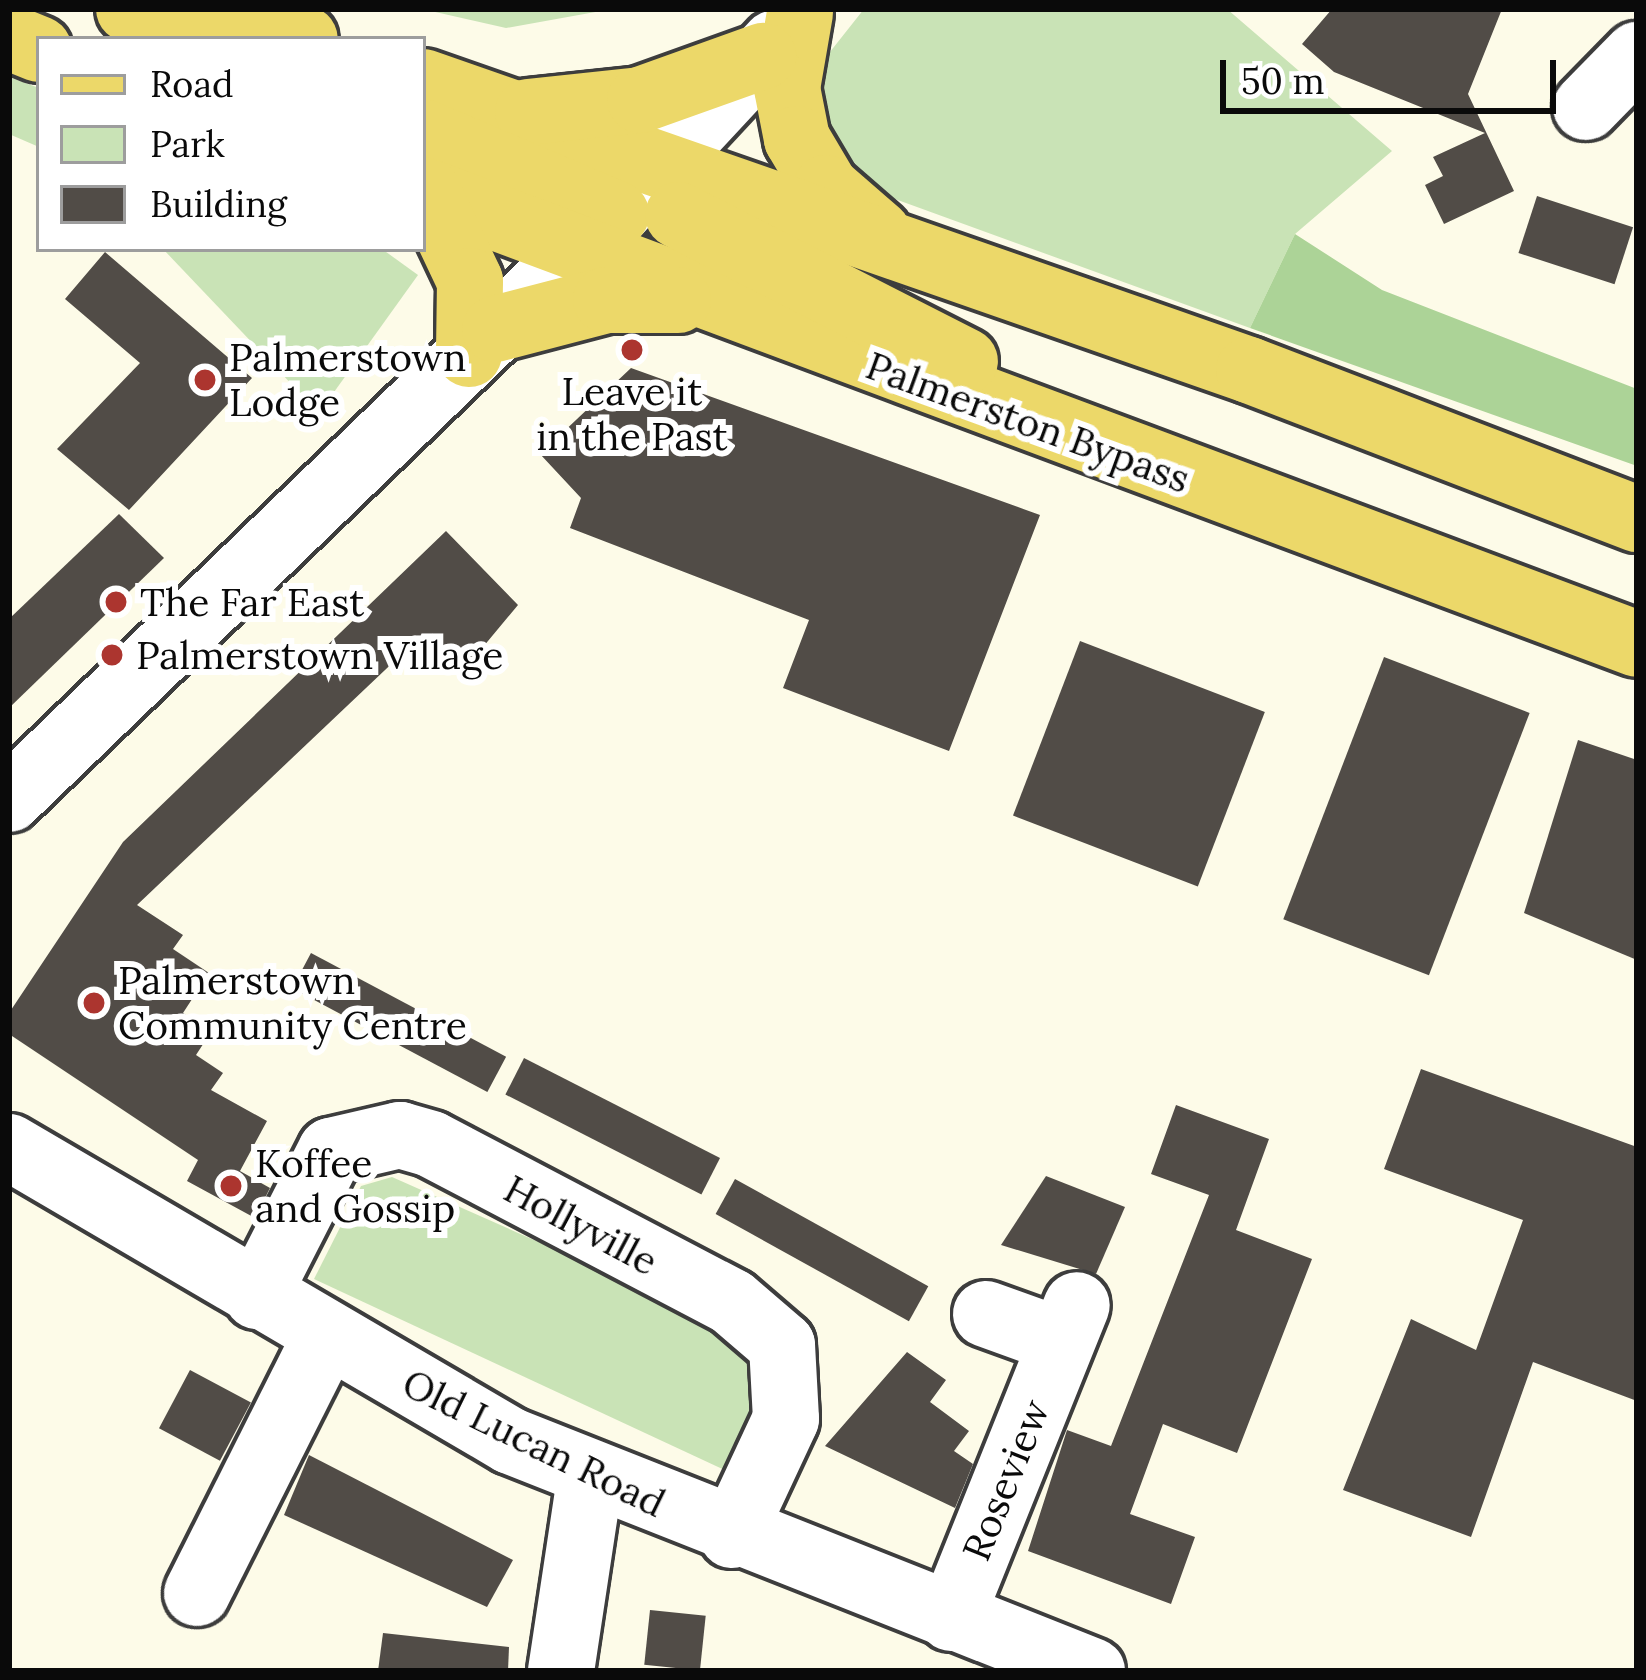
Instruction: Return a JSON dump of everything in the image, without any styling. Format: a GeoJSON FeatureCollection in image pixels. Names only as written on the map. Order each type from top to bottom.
{"type":"FeatureCollection","features":[{"type":"Feature","properties":{"kind":"main road"},"geometry":{"type":"LineString","coordinates":[[129,9],[199,36]]}},
{"type":"Feature","properties":{"kind":"main road"},"geometry":{"type":"LineString","coordinates":[[222,9],[297,36]]}},
{"type":"Feature","properties":{"kind":"main road"},"geometry":{"type":"LineString","coordinates":[[506,112],[640,100],[788,26],[787,88],[797,139],[838,201],[910,255]]}},
{"type":"Feature","properties":{"kind":"main road","name":"Palmerston Bypass"},"geometry":{"type":"LineString","coordinates":[[426,83],[506,112],[622,207],[724,303],[1196,484],[1637,644]]}},
{"type":"Feature","properties":{"kind":"main road","name":"Palmerston Bypass"},"geometry":{"type":"LineString","coordinates":[[426,171],[910,255],[1637,519]]}},
{"type":"Feature","properties":{"kind":"main road"},"geometry":{"type":"LineString","coordinates":[[426,173],[470,281],[482,341],[606,300],[724,303]]}},
{"type":"Feature","properties":{"kind":"main road"},"geometry":{"type":"LineString","coordinates":[[622,207],[1196,484]]}},
{"type":"Feature","properties":{"kind":"street"},"geometry":{"type":"LineString","coordinates":[[9,799],[622,207],[788,26]]}},
{"type":"Feature","properties":{"kind":"street"},"geometry":{"type":"LineString","coordinates":[[1586,107],[1637,56]]}},
{"type":"Feature","properties":{"kind":"street","name":"Hollyville"},"geometry":{"type":"LineString","coordinates":[[257,1297],[331,1151],[400,1135],[431,1144],[732,1302],[782,1345],[785,1419],[732,1535]]}},
{"type":"Feature","properties":{"kind":"street","name":"Old Lucan Road"},"geometry":{"type":"LineString","coordinates":[[9,1147],[326,1337],[590,1479],[1092,1671]]}},
{"type":"Feature","properties":{"kind":"street","name":"Roseview"},"geometry":{"type":"LineString","coordinates":[[951,1618],[1069,1323],[986,1314]]}},
{"type":"Feature","properties":{"kind":"street"},"geometry":{"type":"LineString","coordinates":[[197,1593],[326,1337]]}},
{"type":"Feature","properties":{"kind":"street"},"geometry":{"type":"LineString","coordinates":[[561,1671],[590,1479]]}},
{"type":"Feature","properties":{"kind":"green space"},"geometry":{"type":"Polygon","coordinates":[[[422,9],[612,9],[506,28],[422,9]]]}},
{"type":"Feature","properties":{"kind":"green space"},"geometry":{"type":"Polygon","coordinates":[[[864,9],[1227,9],[1392,151],[1295,234],[1250,328],[873,191],[817,150],[803,86],[864,9]]]}},
{"type":"Feature","properties":{"kind":"green space"},"geometry":{"type":"Polygon","coordinates":[[[9,77],[36,87],[36,146],[9,134],[9,77]]]}},
{"type":"Feature","properties":{"kind":"green space"},"geometry":{"type":"Polygon","coordinates":[[[1295,234],[1382,290],[1637,389],[1637,466],[1250,328],[1295,234]]]}},
{"type":"Feature","properties":{"kind":"green space"},"geometry":{"type":"Polygon","coordinates":[[[166,252],[386,252],[418,275],[319,413],[166,252]]]}},
{"type":"Feature","properties":{"kind":"green space"},"geometry":{"type":"Polygon","coordinates":[[[392,1177],[739,1331],[762,1387],[731,1473],[314,1279],[361,1186],[392,1177]]]}},
{"type":"Feature","properties":{"kind":"building"},"geometry":{"type":"Polygon","coordinates":[[[1332,9],[1502,9],[1468,94],[1514,191],[1444,224],[1425,185],[1443,176],[1433,157],[1485,133],[1334,72],[1302,44],[1332,9]]]}},
{"type":"Feature","properties":{"kind":"building"},"geometry":{"type":"Polygon","coordinates":[[[1537,196],[1633,227],[1615,284],[1518,253],[1537,196]]]}},
{"type":"Feature","properties":{"kind":"building","name":"Palmerstown Lodge"},"geometry":{"type":"Polygon","coordinates":[[[105,252],[252,378],[129,510],[57,449],[140,363],[65,299],[105,252]]]}},
{"type":"Feature","properties":{"kind":"building"},"geometry":{"type":"Polygon","coordinates":[[[631,368],[1040,515],[949,751],[783,688],[809,620],[570,528],[581,498],[540,454],[631,368]]]}},
{"type":"Feature","properties":{"kind":"building"},"geometry":{"type":"Polygon","coordinates":[[[119,514],[164,558],[9,708],[9,619],[119,514]]]}},
{"type":"Feature","properties":{"kind":"building"},"geometry":{"type":"Polygon","coordinates":[[[446,531],[518,605],[459,671],[434,645],[414,663],[404,652],[137,905],[183,935],[173,949],[209,973],[183,1013],[211,1032],[196,1055],[223,1073],[211,1090],[267,1121],[240,1171],[270,1188],[255,1218],[187,1181],[198,1160],[9,1034],[9,1013],[123,842],[446,531]]]}},
{"type":"Feature","properties":{"kind":"building"},"geometry":{"type":"Polygon","coordinates":[[[1080,641],[1265,712],[1198,887],[1013,816],[1080,641]]]}},
{"type":"Feature","properties":{"kind":"building"},"geometry":{"type":"Polygon","coordinates":[[[1384,657],[1530,713],[1429,975],[1283,919],[1384,657]]]}},
{"type":"Feature","properties":{"kind":"building"},"geometry":{"type":"Polygon","coordinates":[[[1578,740],[1637,760],[1637,960],[1524,913],[1578,740]]]}},
{"type":"Feature","properties":{"kind":"building"},"geometry":{"type":"Polygon","coordinates":[[[311,953],[506,1057],[487,1092],[292,988],[311,953]]]}},
{"type":"Feature","properties":{"kind":"building"},"geometry":{"type":"Polygon","coordinates":[[[524,1058],[720,1158],[701,1194],[505,1095],[524,1058]]]}},
{"type":"Feature","properties":{"kind":"building"},"geometry":{"type":"Polygon","coordinates":[[[1421,1069],[1637,1147],[1637,1401],[1533,1362],[1471,1537],[1343,1490],[1411,1319],[1476,1350],[1523,1220],[1384,1169],[1421,1069]]]}},
{"type":"Feature","properties":{"kind":"building"},"geometry":{"type":"Polygon","coordinates":[[[1176,1105],[1269,1139],[1236,1230],[1312,1259],[1237,1453],[1163,1424],[1130,1514],[1195,1537],[1171,1604],[1028,1551],[1067,1430],[1111,1446],[1209,1195],[1151,1174],[1176,1105]]]}},
{"type":"Feature","properties":{"kind":"building"},"geometry":{"type":"Polygon","coordinates":[[[1046,1176],[1125,1207],[1096,1274],[1001,1245],[1046,1176]]]}},
{"type":"Feature","properties":{"kind":"building"},"geometry":{"type":"Polygon","coordinates":[[[735,1179],[928,1286],[909,1321],[716,1214],[735,1179]]]}},
{"type":"Feature","properties":{"kind":"building"},"geometry":{"type":"Polygon","coordinates":[[[907,1352],[946,1380],[930,1402],[969,1431],[954,1451],[973,1464],[955,1508],[825,1446],[907,1352]]]}},
{"type":"Feature","properties":{"kind":"building"},"geometry":{"type":"Polygon","coordinates":[[[190,1370],[251,1402],[220,1461],[159,1428],[190,1370]]]}},
{"type":"Feature","properties":{"kind":"building"},"geometry":{"type":"Polygon","coordinates":[[[309,1455],[513,1560],[487,1607],[284,1515],[309,1455]]]}},
{"type":"Feature","properties":{"kind":"building"},"geometry":{"type":"Polygon","coordinates":[[[650,1610],[706,1616],[700,1671],[644,1665],[650,1610]]]}},
{"type":"Feature","properties":{"kind":"building"},"geometry":{"type":"Polygon","coordinates":[[[383,1633],[509,1647],[508,1671],[378,1671],[383,1633]]]}},
{"type":"Feature","properties":{"kind":"place","name":"Leave it in the Past"},"geometry":{"type":"Point","coordinates":[632,350]}},
{"type":"Feature","properties":{"kind":"place","name":"Palmerstown Lodge"},"geometry":{"type":"Point","coordinates":[205,380]}},
{"type":"Feature","properties":{"kind":"place","name":"The Far East"},"geometry":{"type":"Point","coordinates":[116,602]}},
{"type":"Feature","properties":{"kind":"place","name":"Palmerstown Village"},"geometry":{"type":"Point","coordinates":[112,655]}},
{"type":"Feature","properties":{"kind":"place","name":"Palmerstown Community Centre"},"geometry":{"type":"Point","coordinates":[94,1003]}},
{"type":"Feature","properties":{"kind":"place","name":"Koffee and Gossip"},"geometry":{"type":"Point","coordinates":[231,1186]}}]}
